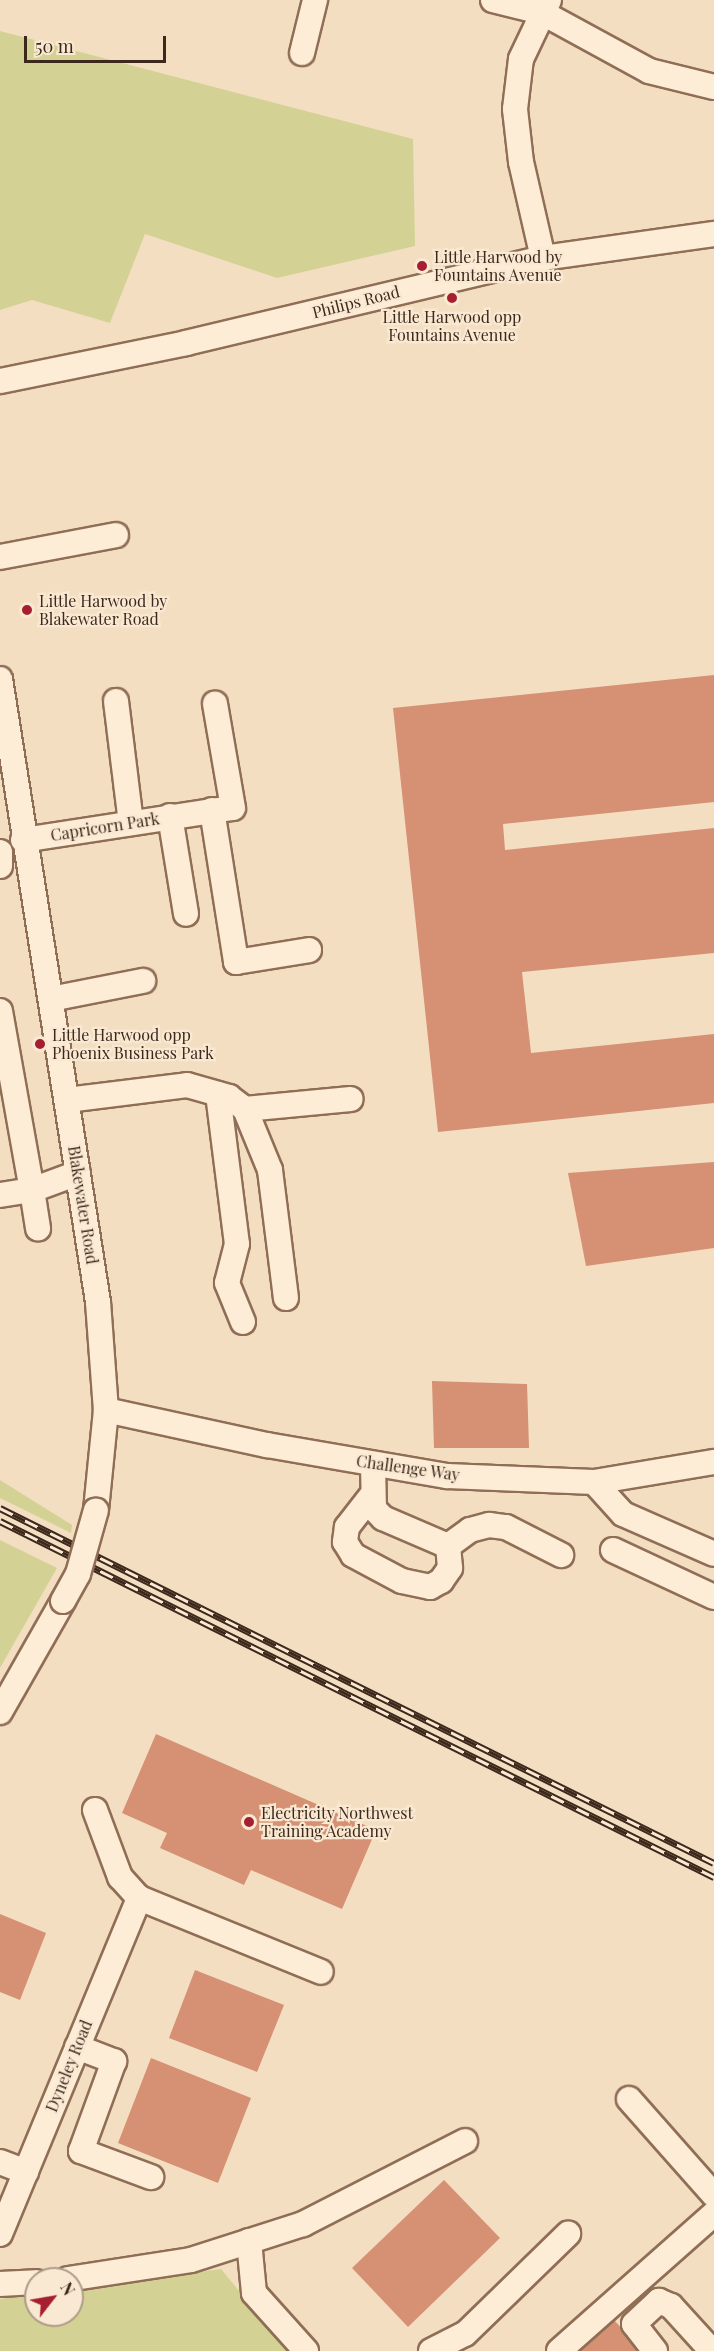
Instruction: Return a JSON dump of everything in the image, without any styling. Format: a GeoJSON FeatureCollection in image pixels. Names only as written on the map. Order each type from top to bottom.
{"type":"FeatureCollection","features":[{"type":"Feature","properties":{"kind":"street"},"geometry":{"type":"LineString","coordinates":[[302,53],[315,0]]}},
{"type":"Feature","properties":{"kind":"street"},"geometry":{"type":"LineString","coordinates":[[493,0],[545,6],[649,71],[714,87]]}},
{"type":"Feature","properties":{"kind":"street"},"geometry":{"type":"LineString","coordinates":[[543,258],[521,162],[515,109],[521,59],[545,6]]}},
{"type":"Feature","properties":{"kind":"street","name":"Philips Road"},"geometry":{"type":"LineString","coordinates":[[0,381],[186,343],[543,258],[714,234]]}},
{"type":"Feature","properties":{"kind":"street"},"geometry":{"type":"LineString","coordinates":[[0,557],[116,535]]}},
{"type":"Feature","properties":{"kind":"street","name":"Blakewater Road"},"geometry":{"type":"LineString","coordinates":[[0,679],[22,840],[51,999],[98,1302],[106,1410],[96,1510],[78,1574],[0,1712]]}},
{"type":"Feature","properties":{"kind":"street"},"geometry":{"type":"LineString","coordinates":[[116,701],[130,823]]}},
{"type":"Feature","properties":{"kind":"street"},"geometry":{"type":"LineString","coordinates":[[215,704],[233,808],[212,810],[236,962],[309,950]]}},
{"type":"Feature","properties":{"kind":"street","name":"Capricorn Park"},"geometry":{"type":"LineString","coordinates":[[22,840],[212,810]]}},
{"type":"Feature","properties":{"kind":"street"},"geometry":{"type":"LineString","coordinates":[[179,815],[186,914]]}},
{"type":"Feature","properties":{"kind":"street"},"geometry":{"type":"LineString","coordinates":[[0,852],[0,866]]}},
{"type":"Feature","properties":{"kind":"street"},"geometry":{"type":"LineString","coordinates":[[51,999],[143,981]]}},
{"type":"Feature","properties":{"kind":"street"},"geometry":{"type":"LineString","coordinates":[[0,1011],[38,1229]]}},
{"type":"Feature","properties":{"kind":"street"},"geometry":{"type":"LineString","coordinates":[[67,1100],[187,1085],[218,1094],[245,1109],[351,1098]]}},
{"type":"Feature","properties":{"kind":"street"},"geometry":{"type":"LineString","coordinates":[[218,1094],[237,1244],[227,1283],[243,1322]]}},
{"type":"Feature","properties":{"kind":"street"},"geometry":{"type":"LineString","coordinates":[[245,1109],[270,1170],[286,1298]]}},
{"type":"Feature","properties":{"kind":"street"},"geometry":{"type":"LineString","coordinates":[[0,1195],[32,1190],[78,1173]]}},
{"type":"Feature","properties":{"kind":"street","name":"Challenge Way"},"geometry":{"type":"LineString","coordinates":[[106,1410],[373,1464],[447,1476],[594,1482],[714,1462]]}},
{"type":"Feature","properties":{"kind":"street"},"geometry":{"type":"LineString","coordinates":[[373,1464],[374,1509],[382,1518],[448,1546]]}},
{"type":"Feature","properties":{"kind":"street"},"geometry":{"type":"LineString","coordinates":[[594,1482],[623,1514],[714,1554]]}},
{"type":"Feature","properties":{"kind":"street"},"geometry":{"type":"LineString","coordinates":[[372,1495],[347,1527],[345,1542],[353,1556],[402,1581],[430,1587],[450,1568],[448,1546]]}},
{"type":"Feature","properties":{"kind":"street"},"geometry":{"type":"LineString","coordinates":[[448,1546],[470,1530],[489,1525],[506,1527],[561,1555]]}},
{"type":"Feature","properties":{"kind":"street"},"geometry":{"type":"LineString","coordinates":[[613,1550],[714,1597]]}},
{"type":"Feature","properties":{"kind":"street"},"geometry":{"type":"LineString","coordinates":[[95,1810],[120,1877],[139,1898],[321,1972]]}},
{"type":"Feature","properties":{"kind":"street","name":"Dyneley Road"},"geometry":{"type":"LineString","coordinates":[[0,2234],[139,1898]]}},
{"type":"Feature","properties":{"kind":"street"},"geometry":{"type":"LineString","coordinates":[[77,2047],[114,2061],[81,2151],[151,2178]]}},
{"type":"Feature","properties":{"kind":"street"},"geometry":{"type":"LineString","coordinates":[[629,2099],[714,2194]]}},
{"type":"Feature","properties":{"kind":"street"},"geometry":{"type":"LineString","coordinates":[[84,2277],[191,2260],[303,2224],[465,2140]]}},
{"type":"Feature","properties":{"kind":"street"},"geometry":{"type":"LineString","coordinates":[[0,2162],[26,2172]]}},
{"type":"Feature","properties":{"kind":"street"},"geometry":{"type":"LineString","coordinates":[[559,2351],[623,2295],[710,2227]]}},
{"type":"Feature","properties":{"kind":"street"},"geometry":{"type":"LineString","coordinates":[[431,2351],[465,2334],[568,2234]]}},
{"type":"Feature","properties":{"kind":"street"},"geometry":{"type":"LineString","coordinates":[[249,2241],[254,2293],[306,2351]]}},
{"type":"Feature","properties":{"kind":"street"},"geometry":{"type":"LineString","coordinates":[[0,2284],[24,2283]]}},
{"type":"Feature","properties":{"kind":"street"},"geometry":{"type":"LineString","coordinates":[[623,2295],[642,2314]]}},
{"type":"Feature","properties":{"kind":"street"},"geometry":{"type":"LineString","coordinates":[[655,2351],[634,2324],[642,2314],[664,2301],[712,2351]]}},
{"type":"Feature","properties":{"kind":"shaded area"},"geometry":{"type":"Polygon","coordinates":[[[0,31],[413,139],[415,246],[277,278],[145,234],[110,323],[32,300],[0,310],[0,31]]]}},
{"type":"Feature","properties":{"kind":"shaded area"},"geometry":{"type":"Polygon","coordinates":[[[0,1480],[72,1525],[71,1533],[0,1498],[0,1480]]]}},
{"type":"Feature","properties":{"kind":"shaded area"},"geometry":{"type":"Polygon","coordinates":[[[0,1540],[57,1568],[0,1668],[0,1540]]]}},
{"type":"Feature","properties":{"kind":"shaded area"},"geometry":{"type":"Polygon","coordinates":[[[221,2269],[289,2351],[0,2351],[0,2299],[24,2296],[24,2327],[84,2327],[84,2287],[221,2269]]]}},
{"type":"Feature","properties":{"kind":"building"},"geometry":{"type":"Polygon","coordinates":[[[714,675],[714,802],[503,824],[505,850],[714,828],[714,953],[522,972],[531,1053],[714,1034],[714,1103],[438,1132],[393,708],[714,675]]]}},
{"type":"Feature","properties":{"kind":"building"},"geometry":{"type":"Polygon","coordinates":[[[714,1162],[714,1248],[586,1266],[568,1173],[714,1162]]]}},
{"type":"Feature","properties":{"kind":"building"},"geometry":{"type":"Polygon","coordinates":[[[432,1381],[527,1384],[529,1448],[434,1448],[432,1381]]]}},
{"type":"Feature","properties":{"kind":"building","name":"Electricity Northwest Training Academy"},"geometry":{"type":"Polygon","coordinates":[[[156,1734],[376,1830],[342,1909],[251,1870],[244,1885],[160,1848],[167,1833],[122,1813],[156,1734]]]}},
{"type":"Feature","properties":{"kind":"building"},"geometry":{"type":"Polygon","coordinates":[[[0,1914],[46,1933],[20,2000],[0,1992],[0,1914]]]}},
{"type":"Feature","properties":{"kind":"building"},"geometry":{"type":"Polygon","coordinates":[[[195,1970],[284,2005],[257,2072],[169,2038],[195,1970]]]}},
{"type":"Feature","properties":{"kind":"building"},"geometry":{"type":"Polygon","coordinates":[[[151,2058],[251,2098],[218,2183],[118,2143],[151,2058]]]}},
{"type":"Feature","properties":{"kind":"building"},"geometry":{"type":"Polygon","coordinates":[[[444,2180],[500,2238],[408,2327],[352,2268],[444,2180]]]}},
{"type":"Feature","properties":{"kind":"building"},"geometry":{"type":"Polygon","coordinates":[[[613,2319],[643,2351],[579,2351],[613,2319]]]}},
{"type":"Feature","properties":{"kind":"railway"},"geometry":{"type":"LineString","coordinates":[[0,1508],[714,1863]]}},
{"type":"Feature","properties":{"kind":"railway"},"geometry":{"type":"LineString","coordinates":[[0,1521],[714,1877]]}},
{"type":"Feature","properties":{"kind":"place","name":"Little Harwood by Fountains Avenue"},"geometry":{"type":"Point","coordinates":[422,266]}},
{"type":"Feature","properties":{"kind":"place","name":"Little Harwood opp Fountains Avenue"},"geometry":{"type":"Point","coordinates":[452,298]}},
{"type":"Feature","properties":{"kind":"place","name":"Little Harwood by Blakewater Road"},"geometry":{"type":"Point","coordinates":[27,610]}},
{"type":"Feature","properties":{"kind":"place","name":"Little Harwood opp Phoenix Business Park"},"geometry":{"type":"Point","coordinates":[40,1044]}},
{"type":"Feature","properties":{"kind":"place","name":"Electricity Northwest Training Academy"},"geometry":{"type":"Point","coordinates":[249,1822]}}]}
